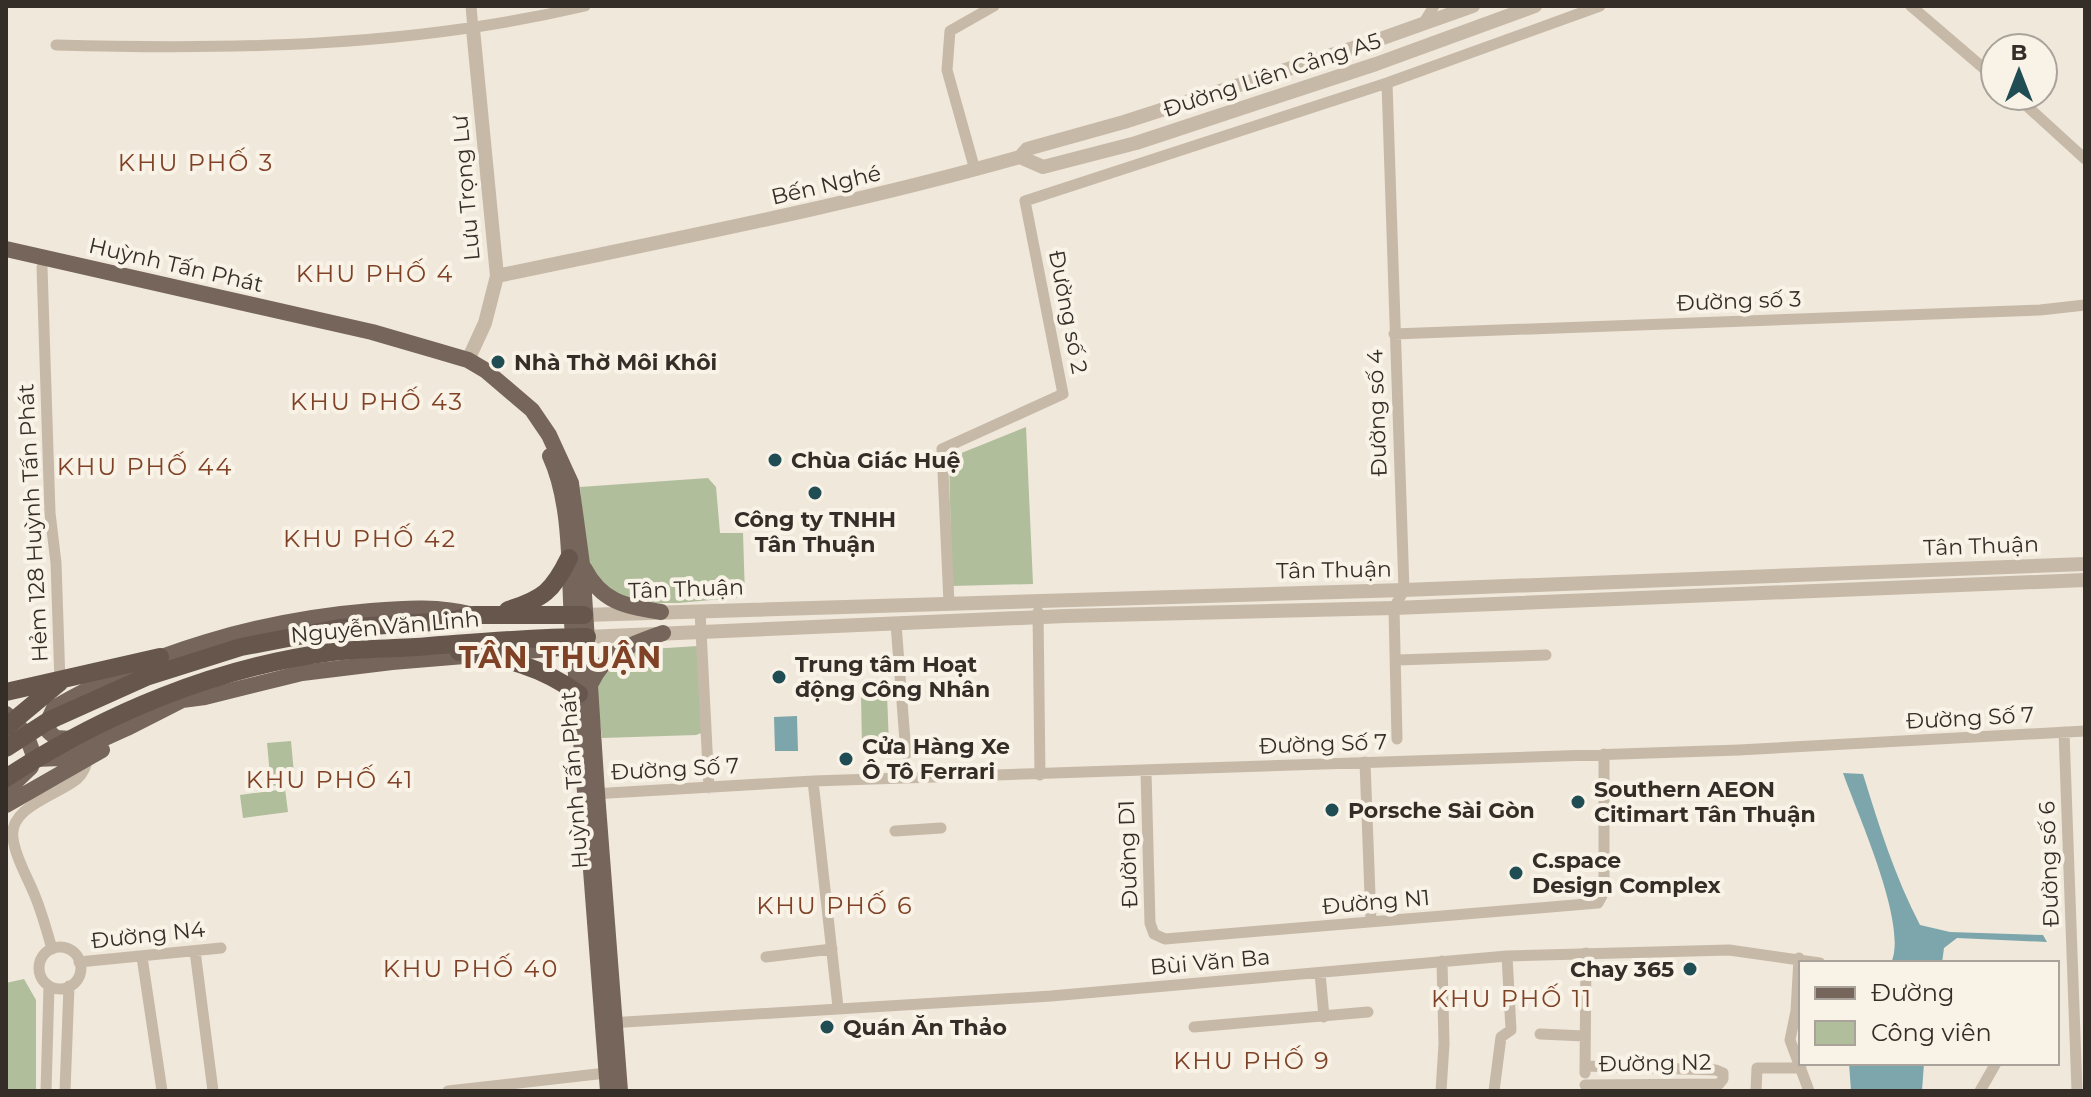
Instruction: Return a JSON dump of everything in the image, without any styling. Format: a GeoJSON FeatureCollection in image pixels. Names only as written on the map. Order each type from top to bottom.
{"type":"FeatureCollection","features":[{"type":"Feature","properties":{"kind":"highway"},"geometry":{"type":"LineString","coordinates":[[482,615],[536,601],[576,561]]}},
{"type":"Feature","properties":{"kind":"highway","name":"Nguyễn Văn Linh"},"geometry":{"type":"LineString","coordinates":[[11,732],[48,721],[146,677],[288,636],[340,628],[449,621],[482,615],[578,615]]}},
{"type":"Feature","properties":{"kind":"highway","name":"Nguyễn Văn Linh"},"geometry":{"type":"LineString","coordinates":[[6,778],[35,759],[107,722],[199,683],[261,665],[333,652],[578,640]]}},
{"type":"Feature","properties":{"kind":"highway"},"geometry":{"type":"LineString","coordinates":[[208,643],[231,650]]}},
{"type":"Feature","properties":{"kind":"highway"},"geometry":{"type":"LineString","coordinates":[[392,662],[416,647],[485,655],[536,668],[584,690]]}},
{"type":"Feature","properties":{"kind":"highway"},"geometry":{"type":"LineString","coordinates":[[6,692],[160,657]]}},
{"type":"Feature","properties":{"kind":"highway"},"geometry":{"type":"LineString","coordinates":[[146,677],[160,657]]}},
{"type":"Feature","properties":{"kind":"highway"},"geometry":{"type":"LineString","coordinates":[[11,732],[60,682]]}},
{"type":"Feature","properties":{"kind":"highway"},"geometry":{"type":"LineString","coordinates":[[182,700],[199,683]]}},
{"type":"Feature","properties":{"kind":"main road","name":"Huỳnh Tấn Phát"},"geometry":{"type":"LineString","coordinates":[[6,249],[72,269],[372,332],[465,365],[530,421],[553,463],[576,561],[578,640],[608,1023],[620,1091]]}},
{"type":"Feature","properties":{"kind":"main road","name":"Huỳnh Tấn Phát"},"geometry":{"type":"LineString","coordinates":[[6,259],[42,267],[72,269]]}},
{"type":"Feature","properties":{"kind":"main road"},"geometry":{"type":"LineString","coordinates":[[576,561],[606,597],[628,606],[661,612]]}},
{"type":"Feature","properties":{"kind":"main road","name":"Nguyễn Văn Linh"},"geometry":{"type":"LineString","coordinates":[[48,721],[50,712],[69,699],[160,657],[265,627],[331,615],[391,609],[448,608],[482,615]]}},
{"type":"Feature","properties":{"kind":"main road"},"geometry":{"type":"LineString","coordinates":[[584,690],[598,667],[611,656],[663,633]]}},
{"type":"Feature","properties":{"kind":"main road","name":"Nguyễn Văn Linh"},"geometry":{"type":"LineString","coordinates":[[6,805],[127,728],[182,700],[302,673],[485,655],[578,640]]}},
{"type":"Feature","properties":{"kind":"main road"},"geometry":{"type":"LineString","coordinates":[[48,721],[49,732],[56,738],[72,739]]}},
{"type":"Feature","properties":{"kind":"main road"},"geometry":{"type":"LineString","coordinates":[[107,722],[127,728]]}},
{"type":"Feature","properties":{"kind":"main road"},"geometry":{"type":"LineString","coordinates":[[11,732],[35,759]]}},
{"type":"Feature","properties":{"kind":"main road","name":"Nguyễn Văn Linh"},"geometry":{"type":"LineString","coordinates":[[6,791],[30,769],[35,759],[61,758],[90,751]]}},
{"type":"Feature","properties":{"kind":"main road","name":"Huỳnh Tấn Phát"},"geometry":{"type":"LineString","coordinates":[[608,1023],[608,1091]]}},
{"type":"Feature","properties":{"kind":"street","name":"Lưu Trọng Lư"},"geometry":{"type":"LineString","coordinates":[[465,365],[485,323],[497,276],[471,6]]}},
{"type":"Feature","properties":{"kind":"street"},"geometry":{"type":"LineString","coordinates":[[56,45],[180,48],[392,39],[473,29],[585,6]]}},
{"type":"Feature","properties":{"kind":"street"},"geometry":{"type":"LineString","coordinates":[[975,170],[947,70],[950,31],[994,6]]}},
{"type":"Feature","properties":{"kind":"street"},"geometry":{"type":"LineString","coordinates":[[1423,24],[1434,6]]}},
{"type":"Feature","properties":{"kind":"street","name":"Đường Liên Cảng A5"},"geometry":{"type":"LineString","coordinates":[[975,170],[1020,157],[1027,149],[1124,122],[1473,6]]}},
{"type":"Feature","properties":{"kind":"street","name":"Đường Liên Cảng A5"},"geometry":{"type":"LineString","coordinates":[[1020,157],[1043,167],[1136,143],[1376,64],[1535,6]]}},
{"type":"Feature","properties":{"kind":"street"},"geometry":{"type":"LineString","coordinates":[[1387,83],[1600,6]]}},
{"type":"Feature","properties":{"kind":"street"},"geometry":{"type":"LineString","coordinates":[[1911,6],[1979,64]]}},
{"type":"Feature","properties":{"kind":"street"},"geometry":{"type":"LineString","coordinates":[[1369,43],[1376,64]]}},
{"type":"Feature","properties":{"kind":"street","name":"Đường số 2"},"geometry":{"type":"LineString","coordinates":[[949,603],[942,449],[1063,394],[1025,201],[1387,83]]}},
{"type":"Feature","properties":{"kind":"street","name":"Đường số 4"},"geometry":{"type":"LineString","coordinates":[[1387,83],[1404,590]]}},
{"type":"Feature","properties":{"kind":"street"},"geometry":{"type":"LineString","coordinates":[[1217,91],[1225,115]]}},
{"type":"Feature","properties":{"kind":"street"},"geometry":{"type":"LineString","coordinates":[[2034,112],[2085,159]]}},
{"type":"Feature","properties":{"kind":"street","name":"Bến Nghé"},"geometry":{"type":"LineString","coordinates":[[497,276],[753,224],[975,170]]}},
{"type":"Feature","properties":{"kind":"street","name":"Hẻm 128 Huỳnh Tấn Phát"},"geometry":{"type":"LineString","coordinates":[[42,267],[50,513],[56,563],[60,682]]}},
{"type":"Feature","properties":{"kind":"street","name":"Đường số 3"},"geometry":{"type":"LineString","coordinates":[[1394,334],[2040,310],[2085,305]]}},
{"type":"Feature","properties":{"kind":"street","name":"Tân Thuận"},"geometry":{"type":"LineString","coordinates":[[578,615],[1404,590],[2085,564]]}},
{"type":"Feature","properties":{"kind":"street","name":"Tân Thuận"},"geometry":{"type":"LineString","coordinates":[[578,640],[663,633],[1038,618],[1394,608],[2085,580]]}},
{"type":"Feature","properties":{"kind":"street"},"geometry":{"type":"LineString","coordinates":[[1552,584],[1553,601]]}},
{"type":"Feature","properties":{"kind":"street"},"geometry":{"type":"LineString","coordinates":[[1397,739],[1402,660],[1394,608],[1404,590]]}},
{"type":"Feature","properties":{"kind":"street"},"geometry":{"type":"LineString","coordinates":[[1037,600],[1040,775]]}},
{"type":"Feature","properties":{"kind":"street"},"geometry":{"type":"LineString","coordinates":[[966,602],[966,621]]}},
{"type":"Feature","properties":{"kind":"street"},"geometry":{"type":"LineString","coordinates":[[700,611],[709,788]]}},
{"type":"Feature","properties":{"kind":"street"},"geometry":{"type":"LineString","coordinates":[[896,624],[906,754]]}},
{"type":"Feature","properties":{"kind":"street"},"geometry":{"type":"LineString","coordinates":[[1402,660],[1546,655]]}},
{"type":"Feature","properties":{"kind":"street","name":"Đường Số 7"},"geometry":{"type":"LineString","coordinates":[[590,794],[813,781],[1146,772],[1870,744],[2085,731]]}},
{"type":"Feature","properties":{"kind":"street","name":"Đường số 6"},"geometry":{"type":"LineString","coordinates":[[2064,732],[2077,1091]]}},
{"type":"Feature","properties":{"kind":"street"},"geometry":{"type":"LineString","coordinates":[[52,949],[37,899],[9,837],[17,819],[76,780],[84,771],[90,751]]}},
{"type":"Feature","properties":{"kind":"street","name":"Đường N1"},"geometry":{"type":"LineString","coordinates":[[1154,934],[1165,939],[1592,905],[1601,900],[1604,892],[1604,754]]}},
{"type":"Feature","properties":{"kind":"street"},"geometry":{"type":"LineString","coordinates":[[1365,762],[1371,922]]}},
{"type":"Feature","properties":{"kind":"street","name":"Đường D1"},"geometry":{"type":"LineString","coordinates":[[1146,772],[1150,923],[1154,934]]}},
{"type":"Feature","properties":{"kind":"street"},"geometry":{"type":"LineString","coordinates":[[813,781],[838,1007]]}},
{"type":"Feature","properties":{"kind":"street"},"geometry":{"type":"LineString","coordinates":[[895,831],[941,828]]}},
{"type":"Feature","properties":{"kind":"street","name":"Đường N4"},"geometry":{"type":"LineString","coordinates":[[79,962],[221,948]]}},
{"type":"Feature","properties":{"kind":"street"},"geometry":{"type":"LineString","coordinates":[[52,949],[67,949],[75,954],[79,962],[79,976],[69,986],[59,989],[49,986],[40,974],[39,964],[52,949]]}},
{"type":"Feature","properties":{"kind":"street"},"geometry":{"type":"LineString","coordinates":[[766,957],[832,949]]}},
{"type":"Feature","properties":{"kind":"street","name":"Bùi Văn Ba"},"geometry":{"type":"LineString","coordinates":[[608,1023],[1051,996],[1507,956],[1729,950],[1812,961]]}},
{"type":"Feature","properties":{"kind":"street"},"geometry":{"type":"LineString","coordinates":[[195,951],[213,1091]]}},
{"type":"Feature","properties":{"kind":"street"},"geometry":{"type":"LineString","coordinates":[[1585,1088],[1586,953]]}},
{"type":"Feature","properties":{"kind":"street"},"geometry":{"type":"LineString","coordinates":[[1494,1091],[1501,1037],[1511,1030],[1507,956]]}},
{"type":"Feature","properties":{"kind":"street"},"geometry":{"type":"LineString","coordinates":[[142,957],[162,1091]]}},
{"type":"Feature","properties":{"kind":"street"},"geometry":{"type":"LineString","coordinates":[[1799,958],[1796,1011],[1790,1040],[1799,1063]]}},
{"type":"Feature","properties":{"kind":"street"},"geometry":{"type":"LineString","coordinates":[[1441,1091],[1444,1044],[1442,961]]}},
{"type":"Feature","properties":{"kind":"street"},"geometry":{"type":"LineString","coordinates":[[1320,973],[1324,1017]]}},
{"type":"Feature","properties":{"kind":"street"},"geometry":{"type":"LineString","coordinates":[[46,1091],[49,986]]}},
{"type":"Feature","properties":{"kind":"street"},"geometry":{"type":"LineString","coordinates":[[65,1091],[69,986]]}},
{"type":"Feature","properties":{"kind":"street"},"geometry":{"type":"LineString","coordinates":[[1194,1027],[1368,1012]]}},
{"type":"Feature","properties":{"kind":"street"},"geometry":{"type":"LineString","coordinates":[[1540,1034],[1585,1036]]}},
{"type":"Feature","properties":{"kind":"street"},"geometry":{"type":"LineString","coordinates":[[1800,1065],[1809,1091]]}},
{"type":"Feature","properties":{"kind":"street"},"geometry":{"type":"LineString","coordinates":[[1980,1091],[1995,1065]]}},
{"type":"Feature","properties":{"kind":"street","name":"Đường N2"},"geometry":{"type":"LineString","coordinates":[[1585,1066],[1716,1070],[1723,1073],[1719,1084],[1585,1088]]}},
{"type":"Feature","properties":{"kind":"street"},"geometry":{"type":"LineString","coordinates":[[1756,1091],[1757,1068],[1801,1068]]}},
{"type":"Feature","properties":{"kind":"street"},"geometry":{"type":"LineString","coordinates":[[448,1091],[606,1073]]}},
{"type":"Feature","properties":{"kind":"green space"},"geometry":{"type":"Polygon","coordinates":[[[1026,427],[1033,584],[952,586],[949,458],[1026,427]]]}},
{"type":"Feature","properties":{"kind":"green space"},"geometry":{"type":"Polygon","coordinates":[[[708,478],[716,487],[720,533],[743,533],[745,597],[640,603],[601,588],[587,561],[580,487],[708,478]]]}},
{"type":"Feature","properties":{"kind":"green space"},"geometry":{"type":"Polygon","coordinates":[[[698,646],[704,732],[696,735],[602,738],[595,680],[599,670],[635,650],[698,646]]]}},
{"type":"Feature","properties":{"kind":"green space"},"geometry":{"type":"Polygon","coordinates":[[[887,693],[889,746],[862,746],[861,694],[887,693]]]}},
{"type":"Feature","properties":{"kind":"green space"},"geometry":{"type":"Polygon","coordinates":[[[291,741],[295,784],[271,786],[267,743],[291,741]]]}},
{"type":"Feature","properties":{"kind":"green space"},"geometry":{"type":"Polygon","coordinates":[[[285,789],[288,812],[243,818],[240,795],[285,789]]]}},
{"type":"Feature","properties":{"kind":"green space"},"geometry":{"type":"Polygon","coordinates":[[[24,979],[36,1000],[36,1091],[6,1091],[6,983],[24,979]]]}},
{"type":"Feature","properties":{"kind":"water"},"geometry":{"type":"Polygon","coordinates":[[[797,716],[798,751],[775,751],[774,717],[797,716]]]}},
{"type":"Feature","properties":{"kind":"water"},"geometry":{"type":"Polygon","coordinates":[[[1843,773],[1863,774],[1895,870],[1920,925],[1950,932],[2043,935],[2047,942],[1957,938],[1944,948],[1942,961],[1891,961],[1895,946],[1893,923],[1869,841],[1843,773]]]}},
{"type":"Feature","properties":{"kind":"water"},"geometry":{"type":"Polygon","coordinates":[[[1849,1065],[1924,1065],[1922,1091],[1851,1091],[1849,1065]]]}},
{"type":"Feature","properties":{"kind":"place","name":"Nhà Thờ Môi Khôi"},"geometry":{"type":"Point","coordinates":[498,362]}},
{"type":"Feature","properties":{"kind":"place","name":"Chùa Giác Huệ"},"geometry":{"type":"Point","coordinates":[775,460]}},
{"type":"Feature","properties":{"kind":"place","name":"Công ty TNHH Tân Thuận"},"geometry":{"type":"Point","coordinates":[815,493]}},
{"type":"Feature","properties":{"kind":"place","name":"Trung tâm Hoạt động Công Nhân"},"geometry":{"type":"Point","coordinates":[779,677]}},
{"type":"Feature","properties":{"kind":"place","name":"Cửa Hàng Xe Ô Tô Ferrari"},"geometry":{"type":"Point","coordinates":[846,759]}},
{"type":"Feature","properties":{"kind":"place","name":"Southern AEON Citimart Tân Thuận"},"geometry":{"type":"Point","coordinates":[1578,802]}},
{"type":"Feature","properties":{"kind":"place","name":"Porsche Sài Gòn"},"geometry":{"type":"Point","coordinates":[1332,810]}},
{"type":"Feature","properties":{"kind":"place","name":"C.space Design Complex"},"geometry":{"type":"Point","coordinates":[1516,873]}},
{"type":"Feature","properties":{"kind":"place","name":"Chay 365"},"geometry":{"type":"Point","coordinates":[1690,969]}},
{"type":"Feature","properties":{"kind":"place","name":"Quán Ăn Thảo"},"geometry":{"type":"Point","coordinates":[827,1027]}},
{"type":"Feature","properties":{"kind":"district","name":"KHU PHỐ 3"},"geometry":{"type":"Point","coordinates":[196,162]}},
{"type":"Feature","properties":{"kind":"district","name":"KHU PHỐ 4"},"geometry":{"type":"Point","coordinates":[375,273]}},
{"type":"Feature","properties":{"kind":"district","name":"KHU PHỐ 43"},"geometry":{"type":"Point","coordinates":[377,401]}},
{"type":"Feature","properties":{"kind":"district","name":"KHU PHỐ 44"},"geometry":{"type":"Point","coordinates":[145,466]}},
{"type":"Feature","properties":{"kind":"district","name":"KHU PHỐ 42"},"geometry":{"type":"Point","coordinates":[370,538]}},
{"type":"Feature","properties":{"kind":"district","name":"TÂN THUẬN"},"geometry":{"type":"Point","coordinates":[561,657]}},
{"type":"Feature","properties":{"kind":"district","name":"KHU PHỐ 41"},"geometry":{"type":"Point","coordinates":[330,779]}},
{"type":"Feature","properties":{"kind":"district","name":"KHU PHỐ 6"},"geometry":{"type":"Point","coordinates":[835,905]}},
{"type":"Feature","properties":{"kind":"district","name":"KHU PHỐ 40"},"geometry":{"type":"Point","coordinates":[471,968]}},
{"type":"Feature","properties":{"kind":"district","name":"KHU PHỐ 11"},"geometry":{"type":"Point","coordinates":[1512,998]}},
{"type":"Feature","properties":{"kind":"district","name":"KHU PHỐ 9"},"geometry":{"type":"Point","coordinates":[1252,1060]}}]}
